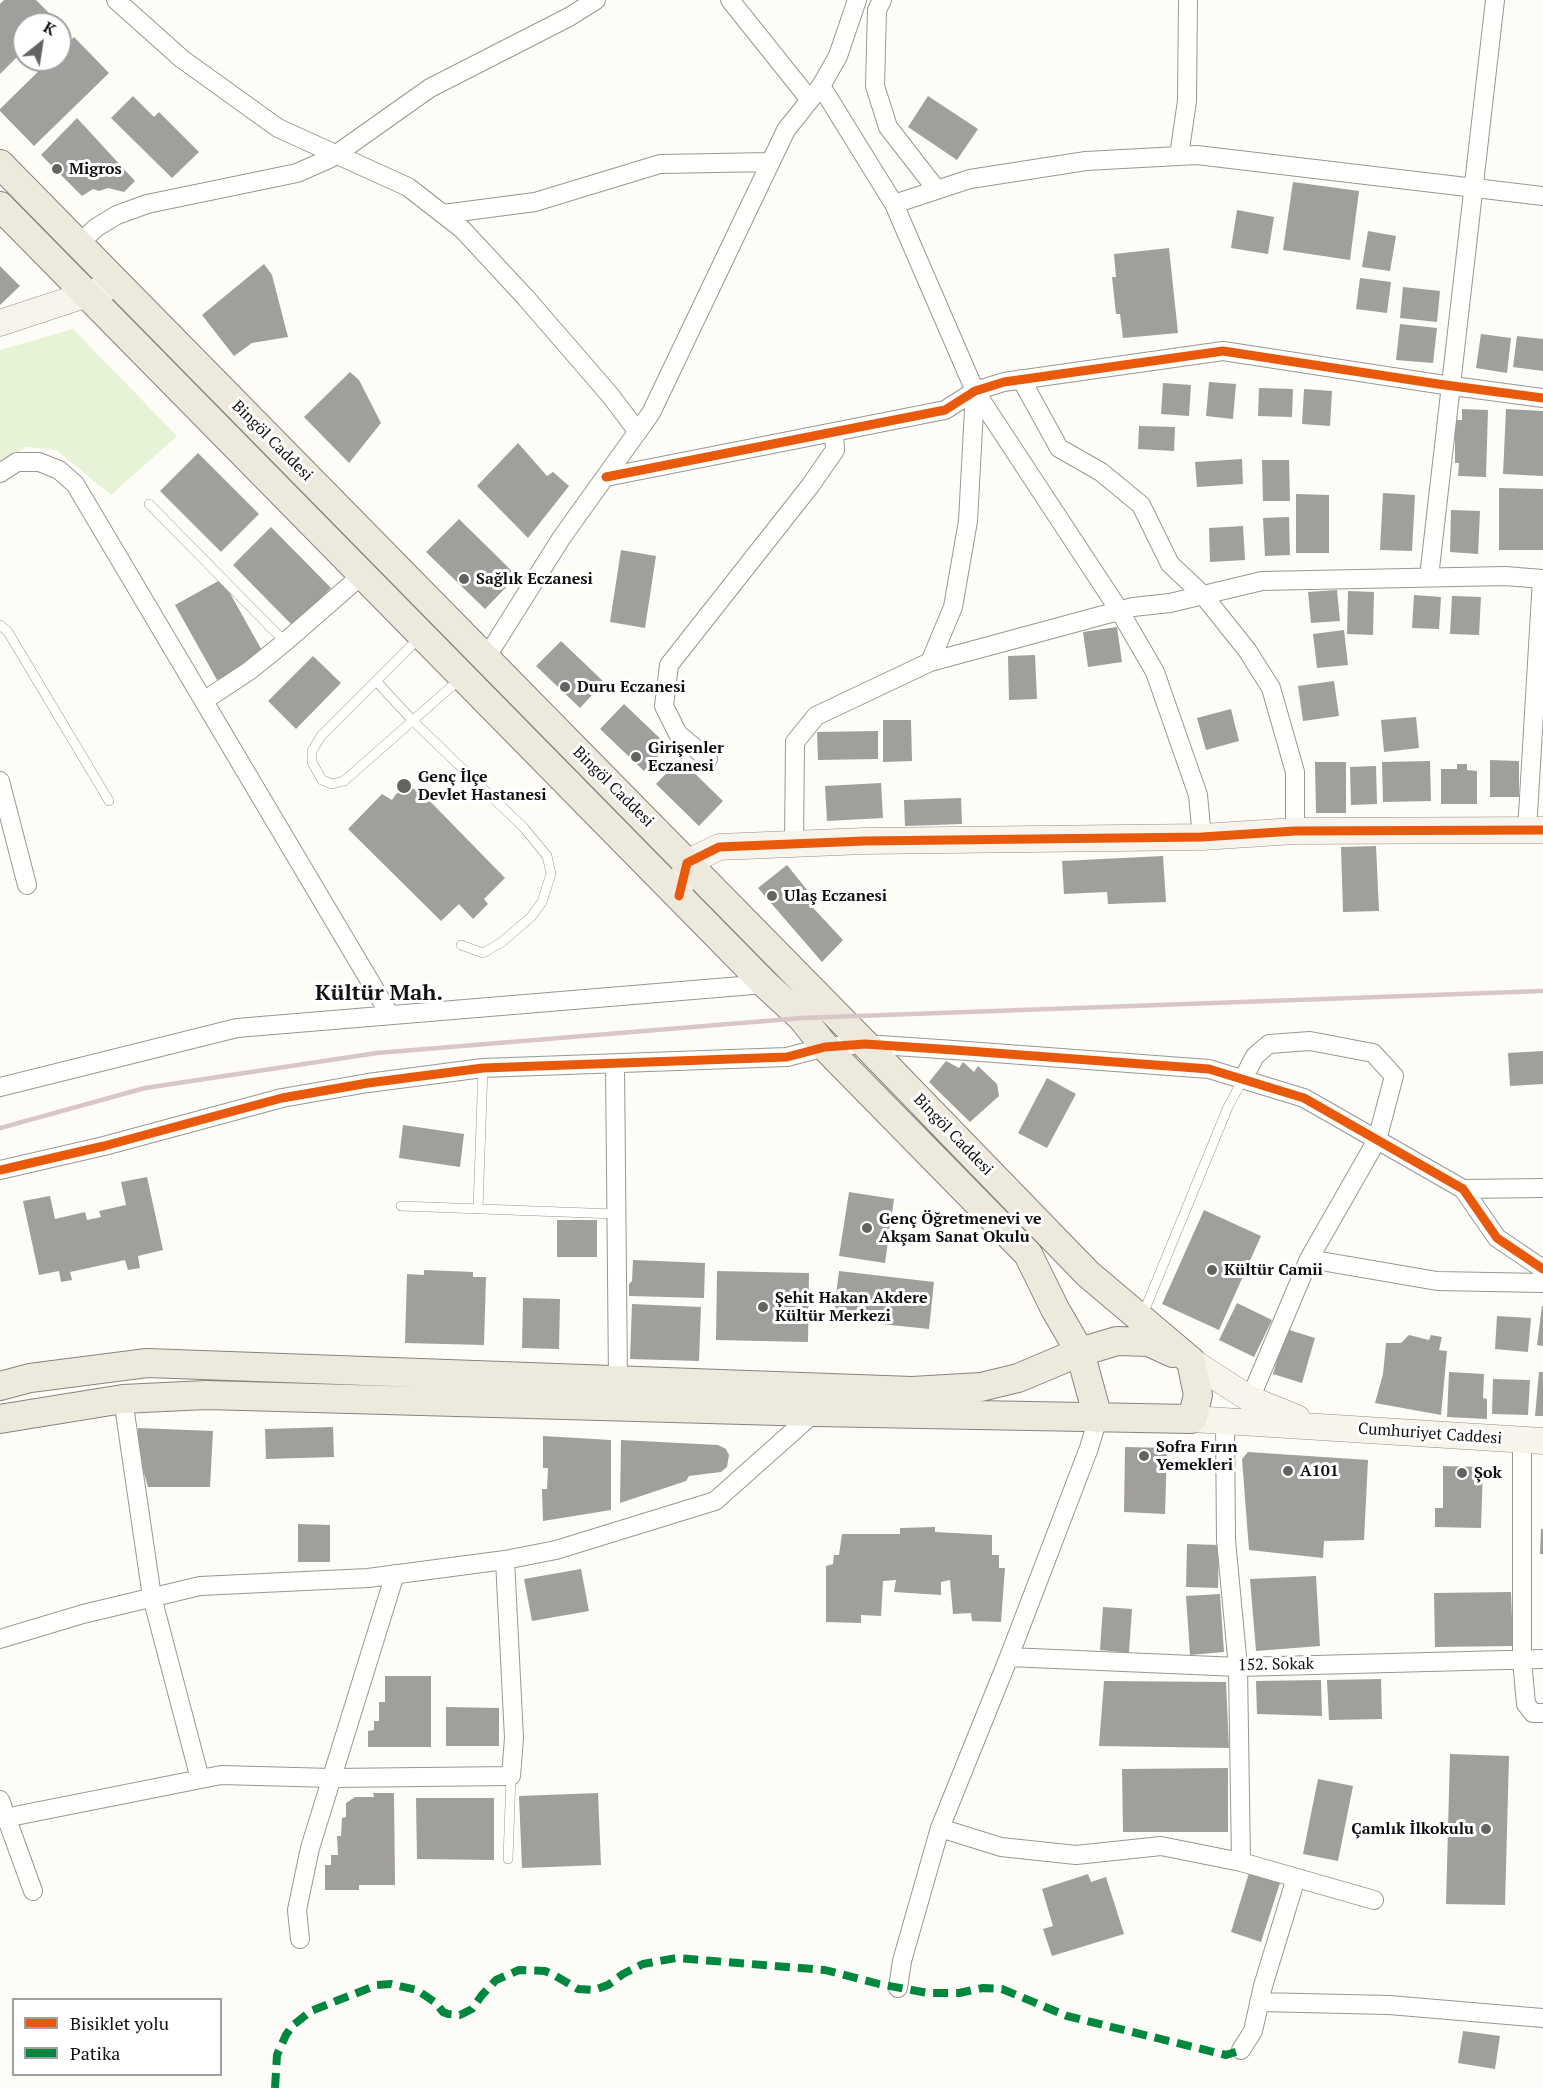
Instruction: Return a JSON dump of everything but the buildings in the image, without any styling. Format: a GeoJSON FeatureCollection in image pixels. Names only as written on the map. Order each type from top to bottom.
{"type":"FeatureCollection","features":[{"type":"Feature","properties":{"kind":"main road","name":"Bingöl Caddesi"},"geometry":{"type":"LineString","coordinates":[[0,164],[866,1044],[1088,1274],[1191,1361]]}},
{"type":"Feature","properties":{"kind":"main road","name":"Bingöl Caddesi"},"geometry":{"type":"LineString","coordinates":[[0,206],[765,984],[802,1018],[825,1047],[1028,1254],[1055,1309],[1080,1352],[1098,1418]]}},
{"type":"Feature","properties":{"kind":"main road"},"geometry":{"type":"LineString","coordinates":[[0,1386],[30,1378],[147,1364],[912,1391],[981,1387],[1018,1378],[1080,1352],[1118,1341],[1149,1342],[1191,1361],[1198,1395],[1192,1419],[815,1412],[206,1395],[123,1399],[0,1419]]}},
{"type":"Feature","properties":{"kind":"street"},"geometry":{"type":"LineString","coordinates":[[116,0],[182,59],[278,128],[408,187],[462,229],[526,298],[610,395],[638,432]]}},
{"type":"Feature","properties":{"kind":"street"},"geometry":{"type":"LineString","coordinates":[[78,244],[97,227],[117,215],[147,204],[297,172],[338,154],[430,88],[569,17],[596,0]]}},
{"type":"Feature","properties":{"kind":"street"},"geometry":{"type":"LineString","coordinates":[[730,0],[816,93],[894,204],[975,391],[1119,610],[1155,672],[1198,795],[1202,837]]}},
{"type":"Feature","properties":{"kind":"street"},"geometry":{"type":"LineString","coordinates":[[486,658],[562,537],[651,413],[786,130],[816,93],[838,56],[858,0]]}},
{"type":"Feature","properties":{"kind":"street"},"geometry":{"type":"LineString","coordinates":[[882,0],[877,10],[875,86],[888,127],[938,190]]}},
{"type":"Feature","properties":{"kind":"street"},"geometry":{"type":"LineString","coordinates":[[1179,156],[1187,101],[1188,0]]}},
{"type":"Feature","properties":{"kind":"street"},"geometry":{"type":"LineString","coordinates":[[1429,577],[1495,0]]}},
{"type":"Feature","properties":{"kind":"street"},"geometry":{"type":"LineString","coordinates":[[894,204],[970,179],[1086,161],[1197,155],[1543,196]]}},
{"type":"Feature","properties":{"kind":"street"},"geometry":{"type":"LineString","coordinates":[[443,214],[535,202],[660,164],[770,162]]}},
{"type":"Feature","properties":{"kind":"street"},"geometry":{"type":"LineString","coordinates":[[0,323],[117,283]]}},
{"type":"Feature","properties":{"kind":"street"},"geometry":{"type":"LineString","coordinates":[[606,477],[945,410],[975,391],[1004,382],[1223,351],[1543,398]]}},
{"type":"Feature","properties":{"kind":"street"},"geometry":{"type":"LineString","coordinates":[[1022,379],[1059,448],[1101,472],[1141,505],[1170,564],[1203,595],[1247,650],[1271,688],[1295,772],[1295,831]]}},
{"type":"Feature","properties":{"kind":"street"},"geometry":{"type":"LineString","coordinates":[[930,662],[953,607],[968,521],[975,391]]}},
{"type":"Feature","properties":{"kind":"street"},"geometry":{"type":"LineString","coordinates":[[708,759],[678,734],[664,706],[669,665],[810,486],[835,450],[834,432]]}},
{"type":"Feature","properties":{"kind":"street"},"geometry":{"type":"LineString","coordinates":[[0,473],[17,462],[28,461],[50,465],[68,476],[81,494],[390,1015]]}},
{"type":"Feature","properties":{"kind":"street"},"geometry":{"type":"LineString","coordinates":[[205,700],[249,671],[363,574]]}},
{"type":"Feature","properties":{"kind":"street"},"geometry":{"type":"LineString","coordinates":[[679,896],[687,863],[720,848],[864,842],[1202,837],[1295,831],[1535,831],[1543,579],[1505,576],[1262,581],[1170,603],[1119,610],[930,662],[816,716],[795,742],[794,844]]}},
{"type":"Feature","properties":{"kind":"street"},"geometry":{"type":"LineString","coordinates":[[0,781],[27,885]]}},
{"type":"Feature","properties":{"kind":"street"},"geometry":{"type":"LineString","coordinates":[[0,1087],[237,1028],[765,984]]}},
{"type":"Feature","properties":{"kind":"street"},"geometry":{"type":"LineString","coordinates":[[1243,1079],[1255,1056],[1269,1044],[1310,1041],[1373,1053],[1394,1076],[1377,1140],[1309,1259],[1250,1399]]}},
{"type":"Feature","properties":{"kind":"street"},"geometry":{"type":"LineString","coordinates":[[0,1170],[104,1146],[282,1098],[368,1083],[483,1068],[787,1057],[825,1047],[866,1044],[1209,1069],[1304,1098],[1462,1189],[1497,1238],[1543,1269]]}},
{"type":"Feature","properties":{"kind":"street"},"geometry":{"type":"LineString","coordinates":[[615,1064],[618,1380]]}},
{"type":"Feature","properties":{"kind":"street"},"geometry":{"type":"LineString","coordinates":[[1462,1189],[1543,1188]]}},
{"type":"Feature","properties":{"kind":"street"},"geometry":{"type":"LineString","coordinates":[[1309,1259],[1437,1281],[1543,1283]]}},
{"type":"Feature","properties":{"kind":"street"},"geometry":{"type":"LineString","coordinates":[[1191,1361],[1250,1399],[1317,1426]]}},
{"type":"Feature","properties":{"kind":"street"},"geometry":{"type":"LineString","coordinates":[[123,1399],[152,1597],[200,1779]]}},
{"type":"Feature","properties":{"kind":"street"},"geometry":{"type":"LineString","coordinates":[[0,1638],[83,1614],[200,1586],[368,1578],[505,1560],[556,1550],[715,1501],[815,1412]]}},
{"type":"Feature","properties":{"kind":"street"},"geometry":{"type":"LineString","coordinates":[[898,1988],[902,1961],[940,1828],[1009,1657],[1089,1448],[1098,1418]]}},
{"type":"Feature","properties":{"kind":"street","name":"Cumhuriyet Caddesi"},"geometry":{"type":"LineString","coordinates":[[1192,1419],[1533,1441]]}},
{"type":"Feature","properties":{"kind":"street"},"geometry":{"type":"LineString","coordinates":[[1226,1421],[1226,1540],[1238,1666],[1241,1862]]}},
{"type":"Feature","properties":{"kind":"street"},"geometry":{"type":"LineString","coordinates":[[1533,1441],[1522,1660],[1526,1704],[1533,1713],[1543,1713]]}},
{"type":"Feature","properties":{"kind":"street"},"geometry":{"type":"LineString","coordinates":[[33,1891],[2,1812],[221,1775],[332,1778],[511,1776],[514,1738],[505,1560]]}},
{"type":"Feature","properties":{"kind":"street"},"geometry":{"type":"LineString","coordinates":[[300,1939],[297,1910],[310,1848],[395,1574]]}},
{"type":"Feature","properties":{"kind":"street","name":"152. Sokak"},"geometry":{"type":"LineString","coordinates":[[1009,1657],[1238,1666],[1543,1659]]}},
{"type":"Feature","properties":{"kind":"street"},"geometry":{"type":"LineString","coordinates":[[940,1828],[1001,1847],[1076,1855],[1161,1846],[1241,1862],[1374,1900]]}},
{"type":"Feature","properties":{"kind":"street"},"geometry":{"type":"LineString","coordinates":[[1241,2050],[1253,2031],[1259,2002],[1296,1878]]}},
{"type":"Feature","properties":{"kind":"street"},"geometry":{"type":"LineString","coordinates":[[1259,2002],[1389,2005],[1543,2018]]}},
{"type":"Feature","properties":{"kind":"lane"},"geometry":{"type":"LineString","coordinates":[[149,504],[285,642]]}},
{"type":"Feature","properties":{"kind":"lane"},"geometry":{"type":"LineString","coordinates":[[0,624],[8,632],[109,801]]}},
{"type":"Feature","properties":{"kind":"lane"},"geometry":{"type":"LineString","coordinates":[[422,635],[321,736],[312,751],[312,762],[322,780],[332,784],[344,781],[463,676]]}},
{"type":"Feature","properties":{"kind":"lane"},"geometry":{"type":"LineString","coordinates":[[377,682],[412,720],[524,828],[547,856],[551,874],[542,902],[531,917],[502,942],[483,953],[461,945]]}},
{"type":"Feature","properties":{"kind":"lane"},"geometry":{"type":"LineString","coordinates":[[478,1209],[483,1068]]}},
{"type":"Feature","properties":{"kind":"lane"},"geometry":{"type":"LineString","coordinates":[[1141,1319],[1228,1107],[1243,1079]]}},
{"type":"Feature","properties":{"kind":"lane"},"geometry":{"type":"LineString","coordinates":[[401,1206],[616,1214]]}},
{"type":"Feature","properties":{"kind":"lane"},"geometry":{"type":"LineString","coordinates":[[508,1859],[511,1776]]}},
{"type":"Feature","properties":{"kind":"green space"},"geometry":{"type":"Polygon","coordinates":[[[73,329],[177,436],[111,495],[56,450],[26,447],[0,464],[0,350],[73,329]]]}},
{"type":"Feature","properties":{"kind":"railway"},"geometry":{"type":"LineString","coordinates":[[0,1128],[145,1088],[377,1053],[802,1018],[1543,991]]}},
{"type":"Feature","properties":{"kind":"marked path"},"geometry":{"type":"LineString","coordinates":[[275,2088],[277,2055],[292,2026],[311,2011],[377,1985],[391,1984],[417,1990],[436,2003],[443,2012],[460,2015],[472,2009],[496,1980],[519,1970],[545,1971],[578,1989],[594,1990],[608,1985],[643,1964],[676,1958],[825,1970],[879,1984],[928,1993],[959,1993],[983,1988],[1002,1989],[1067,2016],[1226,2055],[1241,2050]]}},
{"type":"Feature","properties":{"kind":"cycle path"},"geometry":{"type":"LineString","coordinates":[[606,477],[945,410],[975,391],[1004,382],[1223,351],[1543,398]]}},
{"type":"Feature","properties":{"kind":"cycle path"},"geometry":{"type":"LineString","coordinates":[[679,896],[687,863],[719,847],[864,841],[1202,837],[1295,831],[1543,830]]}},
{"type":"Feature","properties":{"kind":"cycle path"},"geometry":{"type":"LineString","coordinates":[[0,1170],[104,1146],[282,1098],[368,1083],[483,1068],[787,1057],[825,1047],[865,1044],[1209,1069],[1304,1098],[1463,1189],[1497,1238],[1543,1269]]}},
{"type":"Feature","properties":{"kind":"place","name":"Migros"},"geometry":{"type":"Point","coordinates":[57,169]}},
{"type":"Feature","properties":{"kind":"place","name":"Sağlık Eczanesi"},"geometry":{"type":"Point","coordinates":[464,579]}},
{"type":"Feature","properties":{"kind":"place","name":"Duru Eczanesi"},"geometry":{"type":"Point","coordinates":[565,687]}},
{"type":"Feature","properties":{"kind":"place","name":"Girişenler Eczanesi"},"geometry":{"type":"Point","coordinates":[636,757]}},
{"type":"Feature","properties":{"kind":"place","name":"Genç İlçe Devlet Hastanesi"},"geometry":{"type":"Point","coordinates":[404,786]}},
{"type":"Feature","properties":{"kind":"place","name":"Ulaş Eczanesi"},"geometry":{"type":"Point","coordinates":[772,896]}},
{"type":"Feature","properties":{"kind":"place","name":"Genç Öğretmenevi ve Akşam Sanat Okulu"},"geometry":{"type":"Point","coordinates":[867,1228]}},
{"type":"Feature","properties":{"kind":"place","name":"Kültür Camii"},"geometry":{"type":"Point","coordinates":[1212,1270]}},
{"type":"Feature","properties":{"kind":"place","name":"Şehit Hakan Akdere Kültür Merkezi"},"geometry":{"type":"Point","coordinates":[763,1307]}},
{"type":"Feature","properties":{"kind":"place","name":"Sofra Fırın Yemekleri"},"geometry":{"type":"Point","coordinates":[1144,1456]}},
{"type":"Feature","properties":{"kind":"place","name":"A101"},"geometry":{"type":"Point","coordinates":[1288,1471]}},
{"type":"Feature","properties":{"kind":"place","name":"Şok"},"geometry":{"type":"Point","coordinates":[1462,1473]}},
{"type":"Feature","properties":{"kind":"place","name":"Çamlık İlkokulu"},"geometry":{"type":"Point","coordinates":[1486,1829]}},
{"type":"Feature","properties":{"kind":"district","name":"Kültür Mah."},"geometry":{"type":"Point","coordinates":[379,994]}}]}
